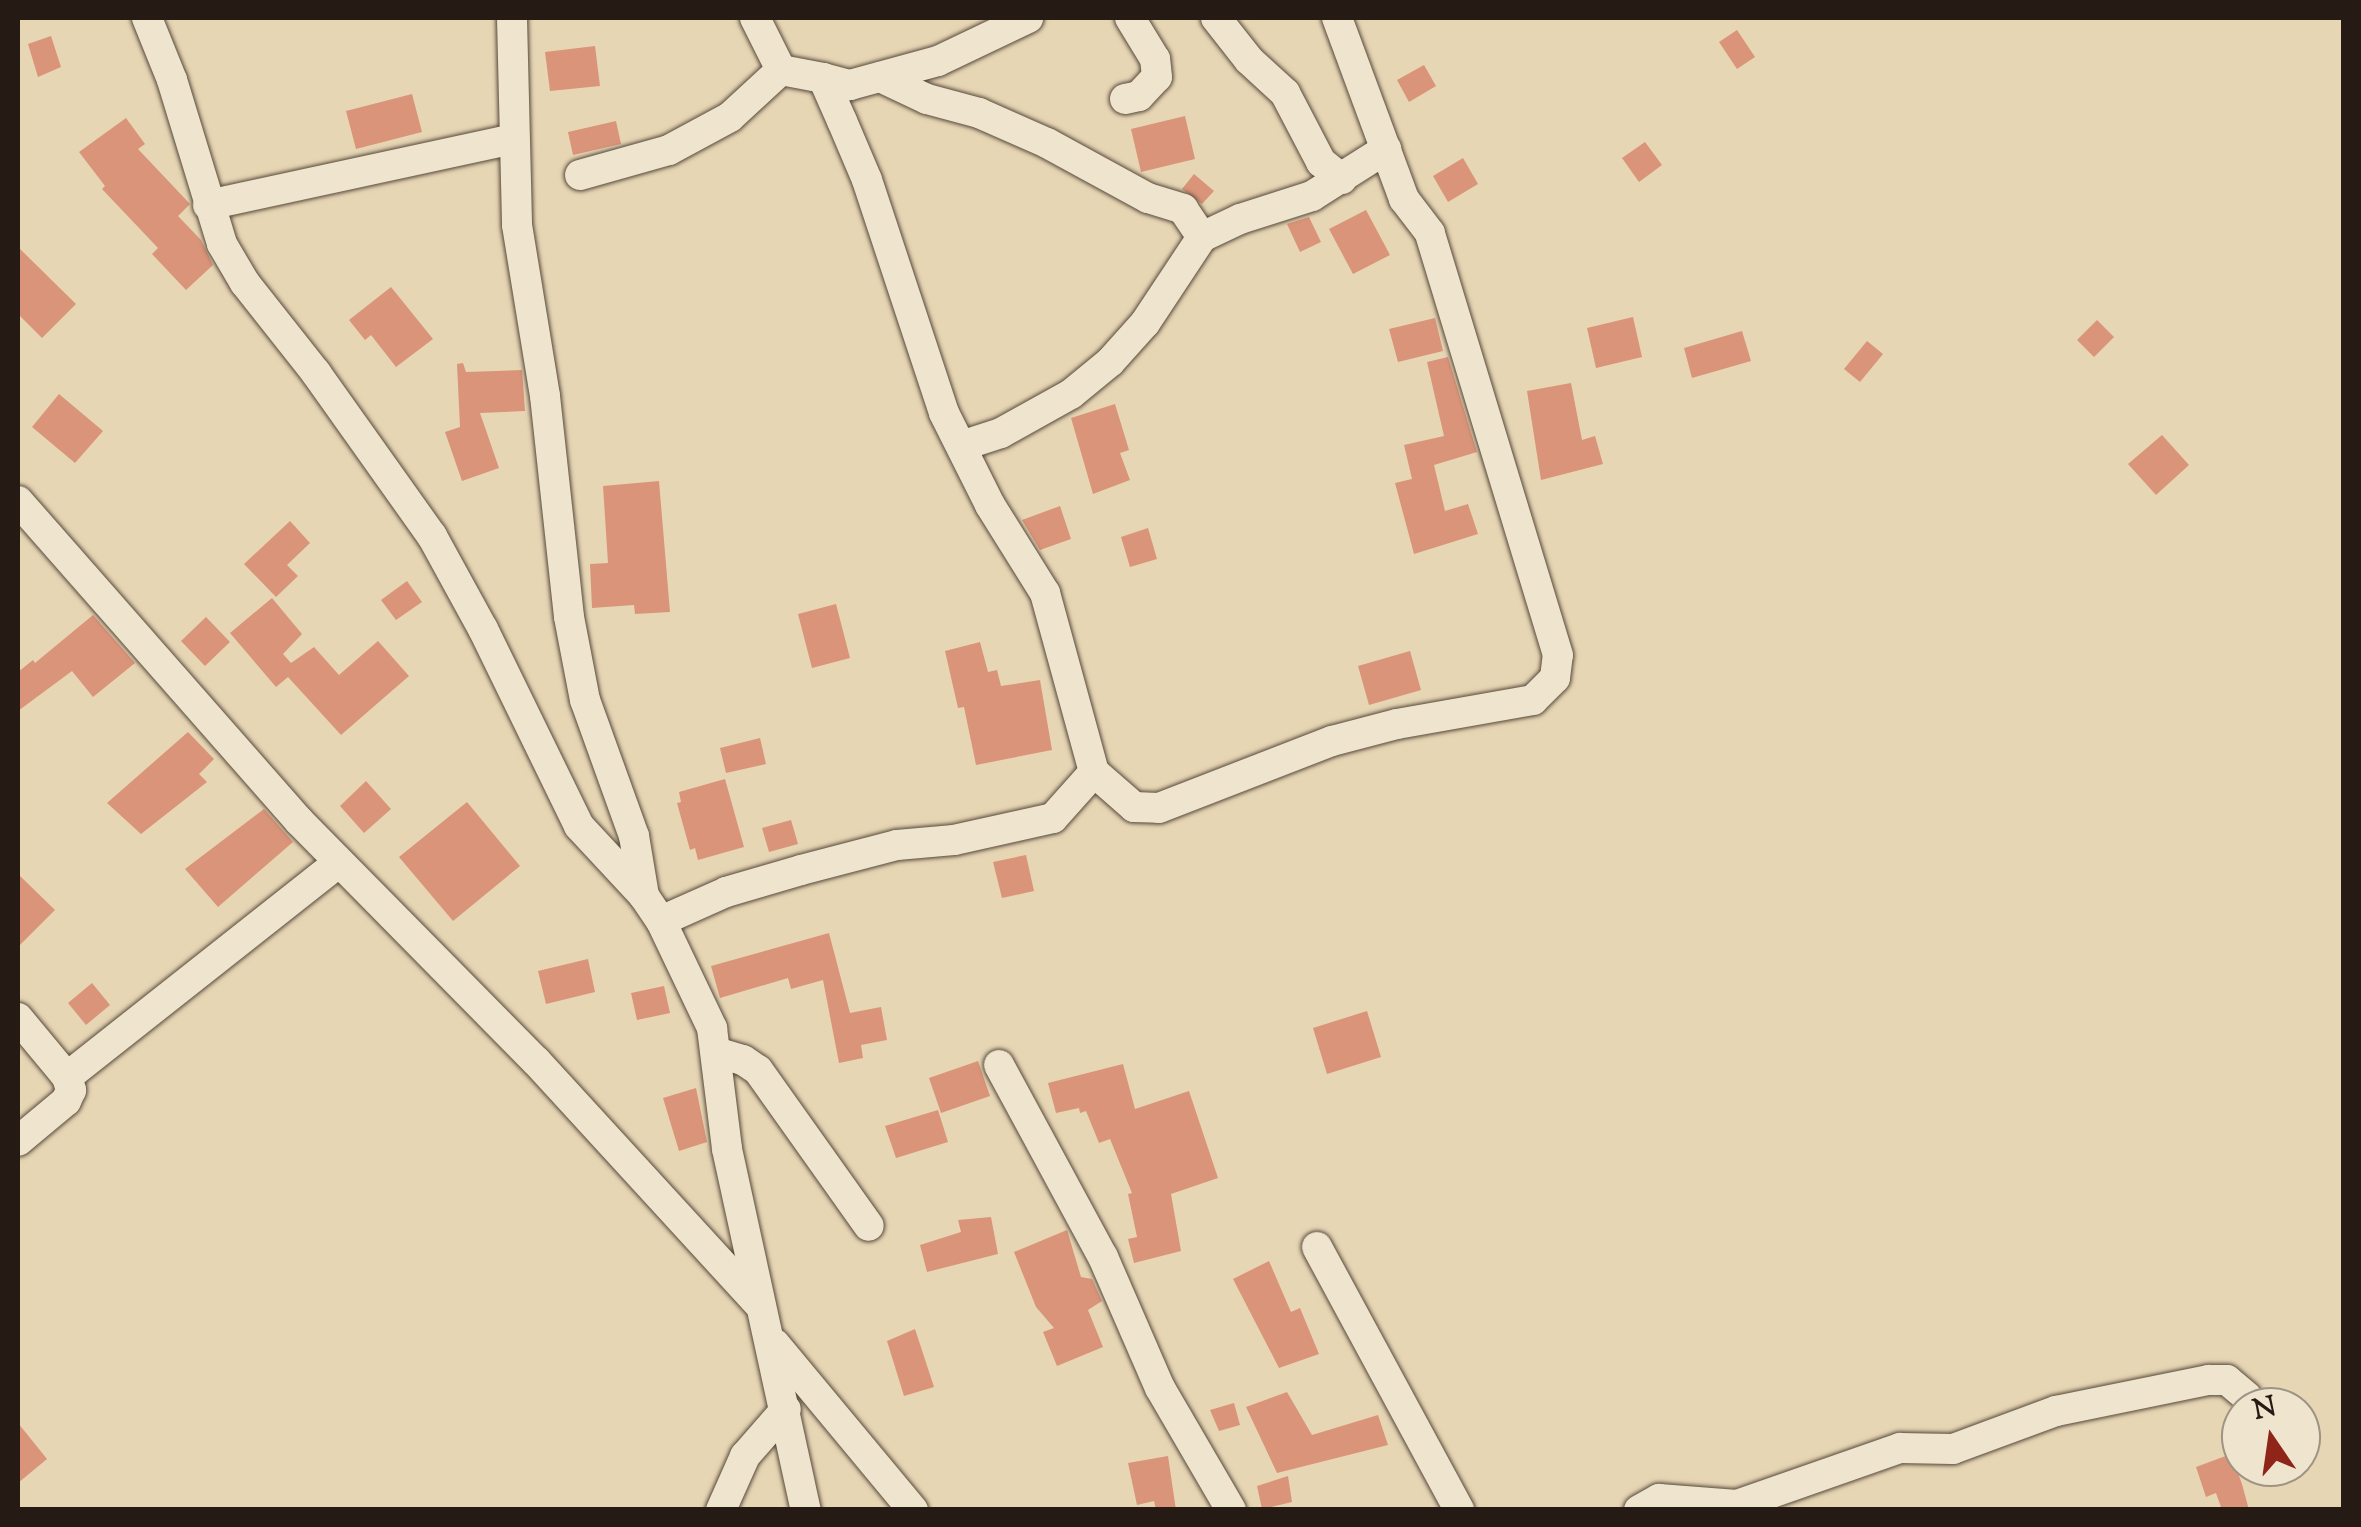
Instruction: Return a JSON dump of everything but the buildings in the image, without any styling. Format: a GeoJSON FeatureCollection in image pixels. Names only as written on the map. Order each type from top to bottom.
{"type":"FeatureCollection","features":[{"type":"Feature","properties":{"kind":"street"},"geometry":{"type":"LineString","coordinates":[[148,18],[172,80],[222,244],[245,282],[316,373],[432,536],[483,629],[579,826],[644,896],[661,921],[712,1028],[727,1149],[759,1304],[773,1342],[806,1510]]}},
{"type":"Feature","properties":{"kind":"street"},"geometry":{"type":"LineString","coordinates":[[512,18],[517,225],[545,396],[569,618],[585,700],[634,836],[644,896]]}},
{"type":"Feature","properties":{"kind":"street"},"geometry":{"type":"LineString","coordinates":[[754,18],[781,70]]}},
{"type":"Feature","properties":{"kind":"street"},"geometry":{"type":"LineString","coordinates":[[781,70],[850,84],[880,78],[938,61],[1028,18]]}},
{"type":"Feature","properties":{"kind":"street"},"geometry":{"type":"LineString","coordinates":[[1125,99],[1139,96],[1156,78],[1155,59],[1130,18]]}},
{"type":"Feature","properties":{"kind":"street"},"geometry":{"type":"LineString","coordinates":[[1216,18],[1249,60],[1284,93],[1321,162],[1342,179]]}},
{"type":"Feature","properties":{"kind":"street"},"geometry":{"type":"LineString","coordinates":[[822,78],[868,180],[944,413],[990,505],[1045,592],[1094,772],[1134,807],[1160,808],[1332,741],[1397,724],[1533,700],[1555,678],[1558,655],[1430,233],[1404,199],[1337,18]]}},
{"type":"Feature","properties":{"kind":"street"},"geometry":{"type":"LineString","coordinates":[[580,176],[669,150],[730,117],[781,70]]}},
{"type":"Feature","properties":{"kind":"street"},"geometry":{"type":"LineString","coordinates":[[880,78],[927,99],[980,113],[1047,143],[1148,198],[1183,210],[1202,237]]}},
{"type":"Feature","properties":{"kind":"street"},"geometry":{"type":"LineString","coordinates":[[208,205],[512,139]]}},
{"type":"Feature","properties":{"kind":"street"},"geometry":{"type":"LineString","coordinates":[[961,446],[1001,434],[1071,394],[1110,362],[1144,323],[1202,237],[1240,218],[1312,196],[1386,148]]}},
{"type":"Feature","properties":{"kind":"street"},"geometry":{"type":"LineString","coordinates":[[18,501],[338,863],[536,1062],[759,1304]]}},
{"type":"Feature","properties":{"kind":"street"},"geometry":{"type":"LineString","coordinates":[[661,921],[726,892],[801,870],[898,845],[954,840],[1053,818],[1094,772]]}},
{"type":"Feature","properties":{"kind":"street"},"geometry":{"type":"LineString","coordinates":[[68,1077],[338,863]]}},
{"type":"Feature","properties":{"kind":"street"},"geometry":{"type":"LineString","coordinates":[[18,1018],[68,1077],[72,1090],[66,1101],[18,1140]]}},
{"type":"Feature","properties":{"kind":"street"},"geometry":{"type":"LineString","coordinates":[[716,1052],[743,1060],[758,1070],[869,1226]]}},
{"type":"Feature","properties":{"kind":"street"},"geometry":{"type":"LineString","coordinates":[[999,1065],[1109,1269],[1160,1388],[1230,1510]]}},
{"type":"Feature","properties":{"kind":"street"},"geometry":{"type":"LineString","coordinates":[[1317,1247],[1459,1510]]}},
{"type":"Feature","properties":{"kind":"street"},"geometry":{"type":"LineString","coordinates":[[773,1342],[913,1510]]}},
{"type":"Feature","properties":{"kind":"street"},"geometry":{"type":"LineString","coordinates":[[1639,1510],[1659,1499],[1740,1507],[1900,1448],[1954,1449],[2056,1411],[2210,1380],[2227,1380],[2235,1387]]}},
{"type":"Feature","properties":{"kind":"street"},"geometry":{"type":"LineString","coordinates":[[720,1510],[745,1456],[786,1409]]}}]}
